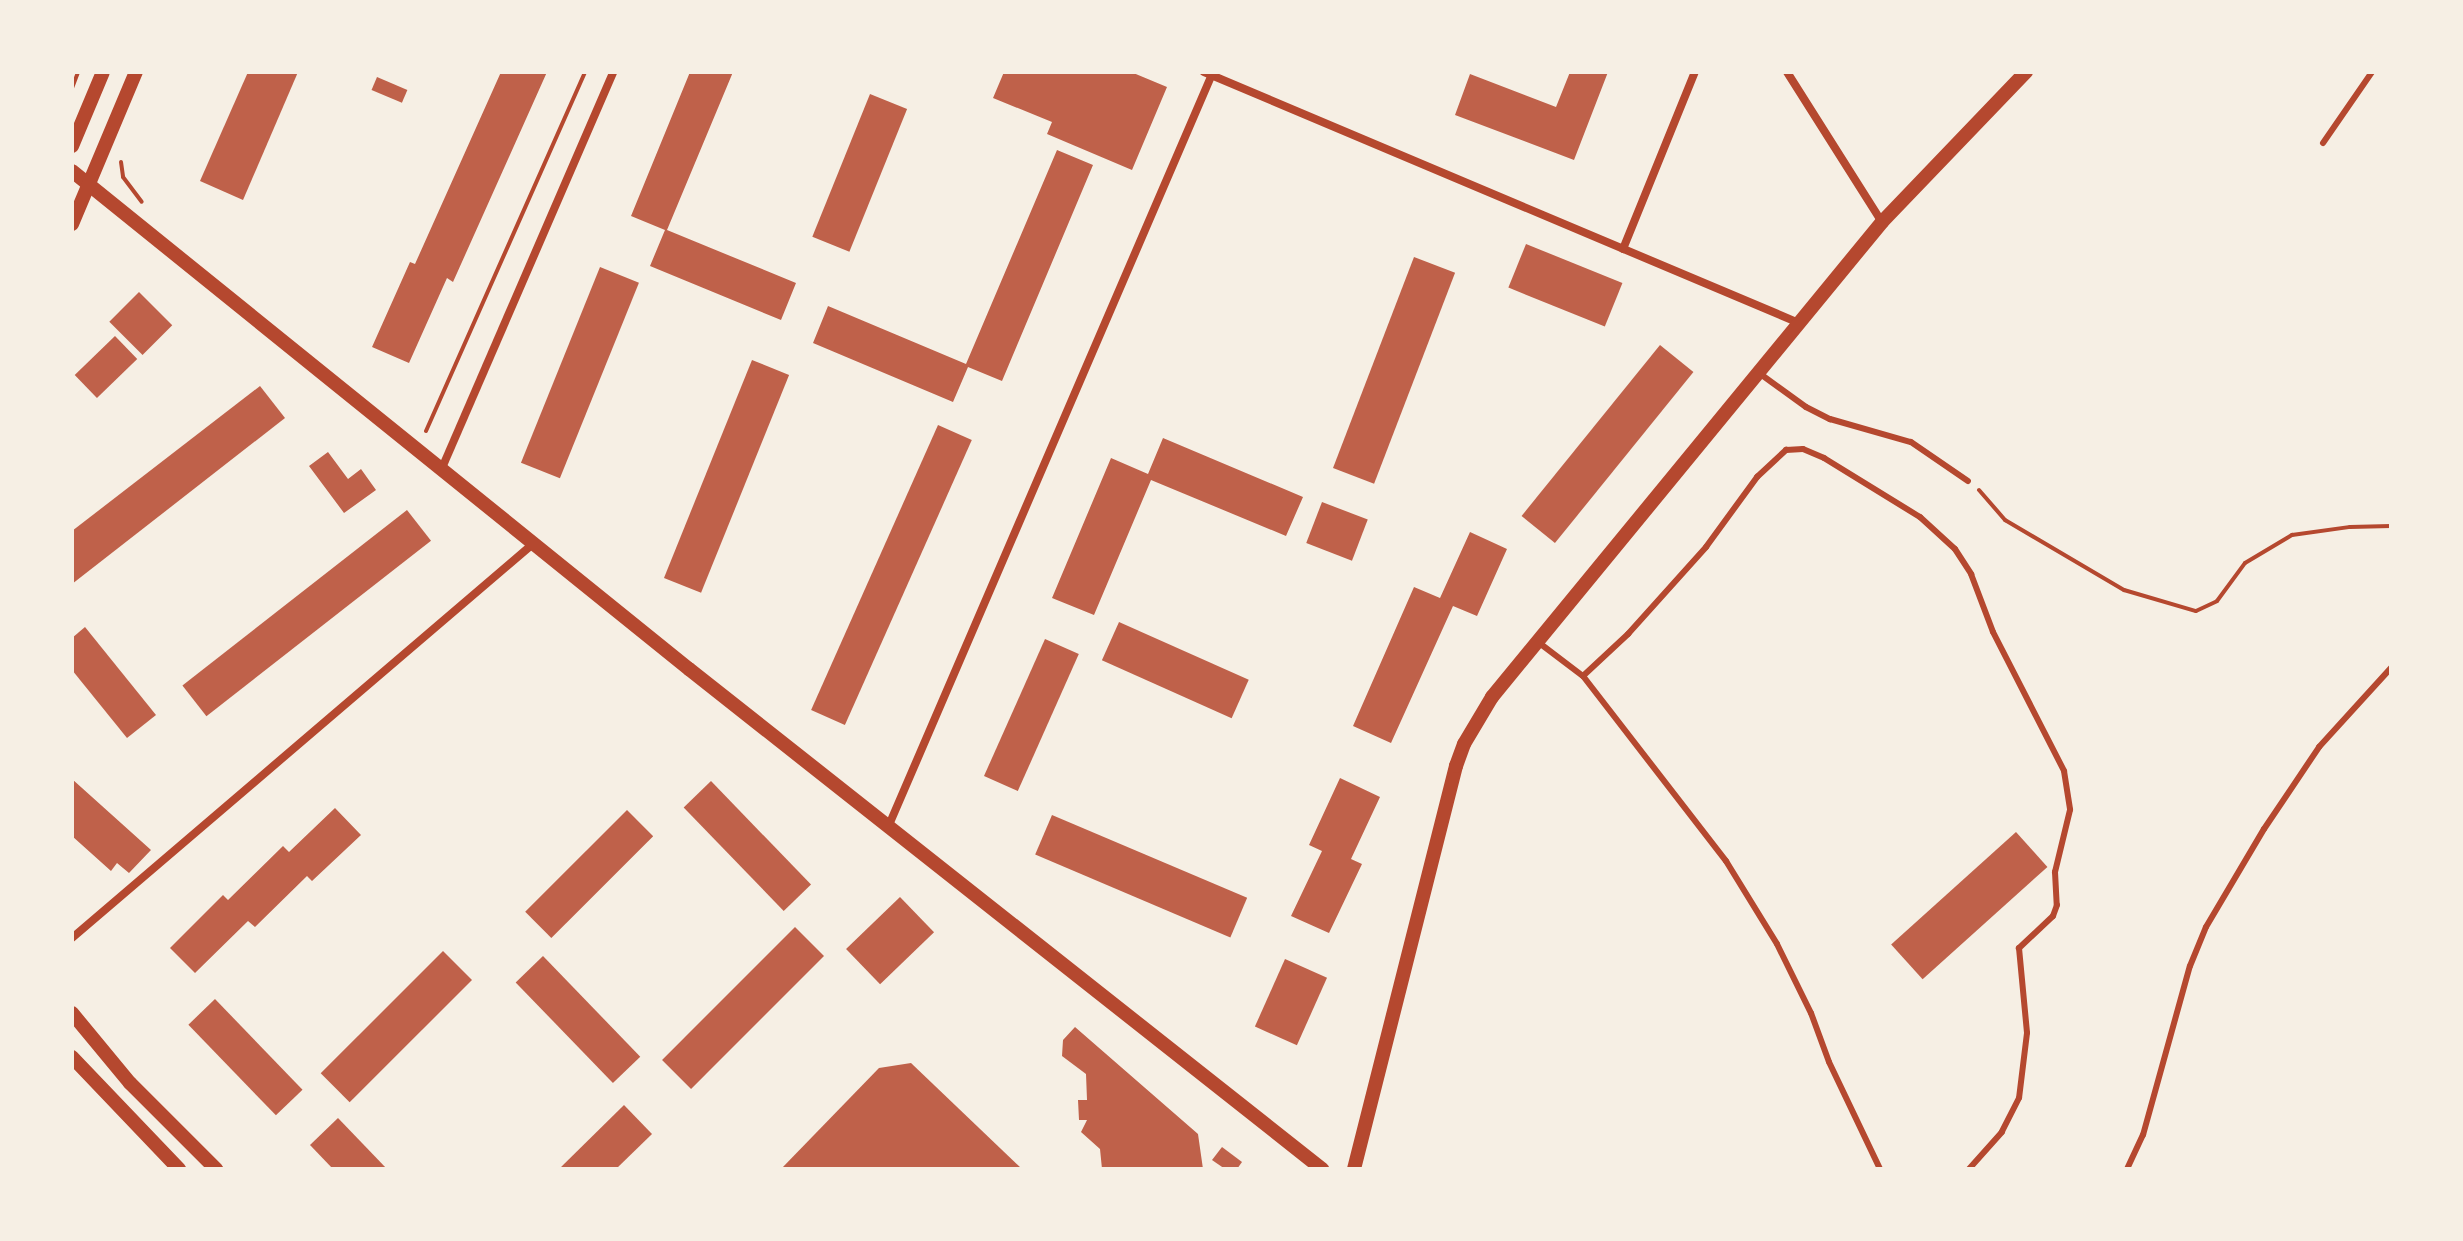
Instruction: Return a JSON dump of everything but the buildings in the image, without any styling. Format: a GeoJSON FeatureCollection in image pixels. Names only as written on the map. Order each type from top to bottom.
{"type":"FeatureCollection","features":[{"type":"Feature","properties":{"kind":"street"},"geometry":{"type":"LineString","coordinates":[[72,146],[103,72]]}},
{"type":"Feature","properties":{"kind":"street"},"geometry":{"type":"LineString","coordinates":[[72,224],[136,72]]}},
{"type":"Feature","properties":{"kind":"street"},"geometry":{"type":"LineString","coordinates":[[442,468],[613,72]]}},
{"type":"Feature","properties":{"kind":"street"},"geometry":{"type":"LineString","coordinates":[[1623,249],[1695,72]]}},
{"type":"Feature","properties":{"kind":"street"},"geometry":{"type":"LineString","coordinates":[[1787,72],[1882,222]]}},
{"type":"Feature","properties":{"kind":"street"},"geometry":{"type":"LineString","coordinates":[[1354,1169],[1456,766],[1464,744],[1492,697],[1882,222],[2026,72]]}},
{"type":"Feature","properties":{"kind":"street"},"geometry":{"type":"LineString","coordinates":[[889,825],[1210,73],[1799,323]]}},
{"type":"Feature","properties":{"kind":"street"},"geometry":{"type":"LineString","coordinates":[[72,171],[689,669],[1322,1169]]}},
{"type":"Feature","properties":{"kind":"street"},"geometry":{"type":"LineString","coordinates":[[72,938],[535,542]]}},
{"type":"Feature","properties":{"kind":"street"},"geometry":{"type":"LineString","coordinates":[[72,1013],[130,1083],[216,1169]]}},
{"type":"Feature","properties":{"kind":"street"},"geometry":{"type":"LineString","coordinates":[[72,1057],[179,1169]]}},
{"type":"Feature","properties":{"kind":"lane"},"geometry":{"type":"LineString","coordinates":[[2323,143],[2372,72]]}},
{"type":"Feature","properties":{"kind":"lane"},"geometry":{"type":"LineString","coordinates":[[1759,373],[1806,407],[1830,419],[1911,442],[1968,481]]}},
{"type":"Feature","properties":{"kind":"lane"},"geometry":{"type":"LineString","coordinates":[[1583,676],[1628,634],[1706,547],[1757,477],[1786,450],[1803,449],[1824,458],[1920,517],[1955,549],[1976,585],[1993,632],[2064,771],[2070,810],[2055,872],[2057,905],[2053,916],[2019,948],[2027,1033],[2019,1098],[2002,1132],[1969,1169]]}},
{"type":"Feature","properties":{"kind":"lane"},"geometry":{"type":"LineString","coordinates":[[1538,642],[1583,676],[1726,861],[1755,906],[1811,1013],[1841,1089],[1880,1169]]}},
{"type":"Feature","properties":{"kind":"lane"},"geometry":{"type":"LineString","coordinates":[[2127,1169],[2143,1135],[2190,966],[2206,927],[2264,829],[2319,747],[2391,668]]}},
{"type":"Feature","properties":{"kind":"path"},"geometry":{"type":"LineString","coordinates":[[72,88],[78,72]]}},
{"type":"Feature","properties":{"kind":"path"},"geometry":{"type":"LineString","coordinates":[[423,437],[585,72]]}},
{"type":"Feature","properties":{"kind":"path"},"geometry":{"type":"LineString","coordinates":[[125,152],[120,163],[123,177],[143,203]]}},
{"type":"Feature","properties":{"kind":"path"},"geometry":{"type":"LineString","coordinates":[[1968,481],[1990,500],[2005,520],[2124,590],[2196,611],[2217,601],[2245,563],[2292,535],[2350,527],[2391,526]]}}]}
